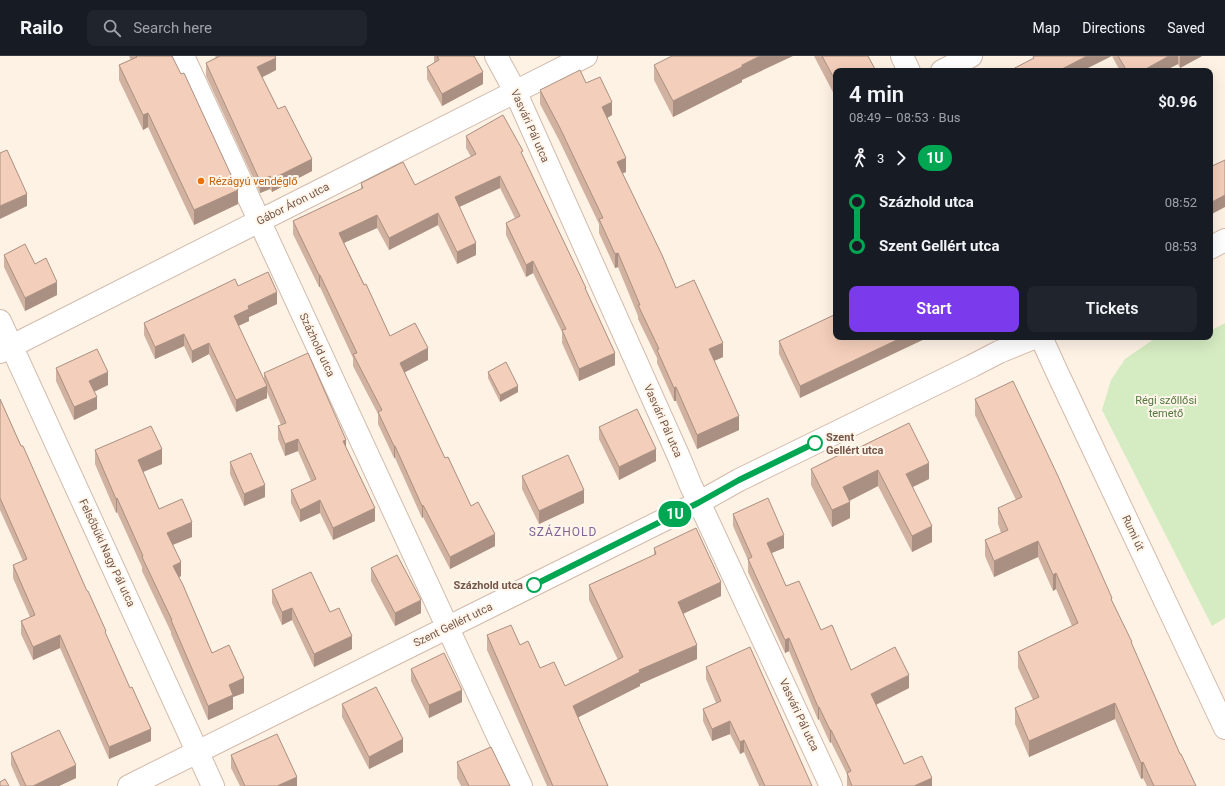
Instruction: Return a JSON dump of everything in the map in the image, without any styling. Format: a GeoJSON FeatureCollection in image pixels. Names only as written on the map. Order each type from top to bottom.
{"type":"FeatureCollection","features":[{"type":"Feature","properties":{"kind":"street","name":"Százhold utca"},"geometry":{"type":"LineString","coordinates":[[183,56],[521,786]]}},
{"type":"Feature","properties":{"kind":"street","name":"Vasvári Pál utca"},"geometry":{"type":"LineString","coordinates":[[496,56],[515,91],[676,450],[698,503],[706,517],[831,786]]}},
{"type":"Feature","properties":{"kind":"street","name":"Gábor Áron utca"},"geometry":{"type":"LineString","coordinates":[[6,349],[586,56]]}},
{"type":"Feature","properties":{"kind":"street"},"geometry":{"type":"LineString","coordinates":[[902,56],[908,68]]}},
{"type":"Feature","properties":{"kind":"street"},"geometry":{"type":"LineString","coordinates":[[948,68],[971,56]]}},
{"type":"Feature","properties":{"kind":"street"},"geometry":{"type":"LineString","coordinates":[[1213,246],[1225,240]]}},
{"type":"Feature","properties":{"kind":"street","name":"Felsőbüki Nagy Pál utca"},"geometry":{"type":"LineString","coordinates":[[0,321],[6,349],[214,786]]}},
{"type":"Feature","properties":{"kind":"street","name":"Szent Gellért utca"},"geometry":{"type":"LineString","coordinates":[[129,786],[698,503],[739,480],[972,366],[981,360],[1029,340]]}},
{"type":"Feature","properties":{"kind":"street","name":"Rumi út"},"geometry":{"type":"LineString","coordinates":[[1042,340],[1225,728]]}},
{"type":"Feature","properties":{"kind":"green space","name":"Régi szőllősi temető"},"geometry":{"type":"Polygon","coordinates":[[[1225,323],[1225,618],[1212,626],[1102,410],[1111,380],[1125,359],[1153,340],[1213,340],[1213,329],[1225,323]]]}},
{"type":"Feature","properties":{"kind":"building"},"geometry":{"type":"Polygon","coordinates":[[[136,56],[172,56],[181,74],[184,73],[238,190],[194,210],[148,113],[143,115],[119,65],[137,57],[136,56]]]}},
{"type":"Feature","properties":{"kind":"building"},"geometry":{"type":"Polygon","coordinates":[[[220,56],[275,56],[276,58],[257,67],[278,109],[285,106],[312,159],[272,179],[270,176],[260,181],[206,63],[220,56]]]}},
{"type":"Feature","properties":{"kind":"building"},"geometry":{"type":"Polygon","coordinates":[[[437,56],[474,56],[483,72],[442,94],[427,67],[439,60],[437,56]]]}},
{"type":"Feature","properties":{"kind":"building"},"geometry":{"type":"Polygon","coordinates":[[[672,56],[760,56],[742,65],[742,67],[673,101],[654,65],[672,56]]]}},
{"type":"Feature","properties":{"kind":"building"},"geometry":{"type":"Polygon","coordinates":[[[822,56],[868,56],[874,68],[833,68],[833,76],[822,56]]]}},
{"type":"Feature","properties":{"kind":"building"},"geometry":{"type":"Polygon","coordinates":[[[1033,56],[1087,56],[1064,68],[1015,68],[1034,58],[1033,56]]]}},
{"type":"Feature","properties":{"kind":"building"},"geometry":{"type":"Polygon","coordinates":[[[1118,56],[1169,56],[1147,68],[1125,68],[1118,56]]]}},
{"type":"Feature","properties":{"kind":"building"},"geometry":{"type":"Polygon","coordinates":[[[580,70],[586,83],[600,77],[612,102],[602,107],[626,158],[617,162],[662,255],[676,288],[694,280],[723,343],[709,349],[739,416],[697,435],[676,387],[674,388],[657,350],[659,349],[638,305],[640,305],[618,253],[615,254],[599,219],[603,218],[540,90],[580,70]]]}},
{"type":"Feature","properties":{"kind":"building"},"geometry":{"type":"Polygon","coordinates":[[[503,115],[523,151],[521,152],[586,288],[615,353],[579,369],[562,330],[566,329],[533,261],[526,265],[506,223],[520,216],[500,176],[455,197],[476,243],[457,252],[438,213],[389,238],[377,215],[339,233],[364,285],[366,284],[390,336],[415,323],[428,348],[400,363],[445,458],[448,457],[471,506],[478,502],[495,534],[450,557],[423,505],[422,506],[378,412],[382,410],[353,354],[357,353],[293,221],[363,188],[361,183],[403,162],[415,185],[476,154],[466,136],[503,115]]]}},
{"type":"Feature","properties":{"kind":"building"},"geometry":{"type":"Polygon","coordinates":[[[7,150],[27,194],[0,206],[0,153],[7,150]]]}},
{"type":"Feature","properties":{"kind":"building"},"geometry":{"type":"Polygon","coordinates":[[[1225,160],[1225,195],[1213,201],[1213,166],[1225,160]]]}},
{"type":"Feature","properties":{"kind":"building"},"geometry":{"type":"Polygon","coordinates":[[[25,244],[35,264],[46,258],[57,282],[25,298],[4,255],[25,244]]]}},
{"type":"Feature","properties":{"kind":"building"},"geometry":{"type":"Polygon","coordinates":[[[268,272],[277,292],[248,306],[249,309],[234,316],[267,386],[236,400],[209,343],[192,351],[184,334],[155,347],[144,323],[235,279],[238,286],[268,272]]]}},
{"type":"Feature","properties":{"kind":"building"},"geometry":{"type":"Polygon","coordinates":[[[833,315],[833,340],[897,340],[800,386],[779,341],[833,315]]]}},
{"type":"Feature","properties":{"kind":"building"},"geometry":{"type":"Polygon","coordinates":[[[97,349],[108,372],[89,381],[97,397],[74,407],[56,368],[97,349]]]}},
{"type":"Feature","properties":{"kind":"building"},"geometry":{"type":"Polygon","coordinates":[[[308,353],[346,440],[343,441],[375,508],[333,528],[320,500],[300,510],[291,490],[316,479],[298,439],[285,444],[278,426],[286,423],[264,373],[308,353]]]}},
{"type":"Feature","properties":{"kind":"building"},"geometry":{"type":"Polygon","coordinates":[[[506,362],[518,386],[500,395],[488,372],[506,362]]]}},
{"type":"Feature","properties":{"kind":"building"},"geometry":{"type":"Polygon","coordinates":[[[1013,381],[1057,474],[1180,754],[1196,786],[1154,786],[1143,762],[1141,763],[1115,703],[1029,741],[1015,708],[1039,697],[1018,652],[1078,623],[1056,573],[1053,575],[1038,541],[994,561],[985,540],[1008,530],[998,508],[1022,497],[975,399],[1013,381]]]}},
{"type":"Feature","properties":{"kind":"building"},"geometry":{"type":"Polygon","coordinates":[[[0,399],[21,446],[23,446],[130,688],[132,687],[151,729],[109,747],[60,635],[33,647],[21,621],[35,615],[13,565],[27,559],[0,498],[0,399]]]}},
{"type":"Feature","properties":{"kind":"building"},"geometry":{"type":"Polygon","coordinates":[[[637,409],[656,449],[619,467],[599,427],[637,409]]]}},
{"type":"Feature","properties":{"kind":"building"},"geometry":{"type":"Polygon","coordinates":[[[909,423],[929,463],[906,474],[932,526],[912,536],[878,470],[843,487],[850,502],[832,510],[811,469],[843,453],[844,455],[909,423]]]}},
{"type":"Feature","properties":{"kind":"building"},"geometry":{"type":"Polygon","coordinates":[[[151,426],[162,449],[138,460],[159,509],[182,499],[192,522],[167,533],[181,562],[173,566],[183,585],[212,653],[229,645],[244,678],[229,685],[233,695],[208,706],[172,620],[142,557],[143,556],[95,450],[151,426]]]}},
{"type":"Feature","properties":{"kind":"building"},"geometry":{"type":"Polygon","coordinates":[[[251,453],[265,485],[244,494],[230,462],[251,453]]]}},
{"type":"Feature","properties":{"kind":"building"},"geometry":{"type":"Polygon","coordinates":[[[568,455],[584,490],[539,511],[522,476],[568,455]]]}},
{"type":"Feature","properties":{"kind":"building"},"geometry":{"type":"Polygon","coordinates":[[[768,498],[784,535],[767,543],[786,586],[799,581],[821,630],[832,625],[851,670],[895,647],[909,675],[871,694],[904,764],[922,756],[932,778],[914,786],[852,786],[847,773],[851,771],[818,707],[789,638],[785,640],[748,559],[752,557],[733,514],[768,498]]]}},
{"type":"Feature","properties":{"kind":"building"},"geometry":{"type":"Polygon","coordinates":[[[696,528],[721,582],[678,602],[697,645],[639,670],[640,672],[573,706],[608,786],[553,786],[487,635],[511,625],[520,645],[528,641],[540,668],[554,662],[565,686],[623,657],[589,585],[656,554],[654,548],[696,528]]]}},
{"type":"Feature","properties":{"kind":"building"},"geometry":{"type":"Polygon","coordinates":[[[397,555],[421,600],[395,613],[371,568],[397,555]]]}},
{"type":"Feature","properties":{"kind":"building"},"geometry":{"type":"Polygon","coordinates":[[[311,572],[330,612],[339,608],[352,636],[314,654],[292,608],[282,612],[272,590],[311,572]]]}},
{"type":"Feature","properties":{"kind":"building"},"geometry":{"type":"Polygon","coordinates":[[[750,647],[812,786],[765,786],[744,740],[740,742],[730,721],[712,729],[703,709],[721,701],[706,667],[750,647]]]}},
{"type":"Feature","properties":{"kind":"building"},"geometry":{"type":"Polygon","coordinates":[[[444,653],[462,690],[429,705],[411,669],[444,653]]]}},
{"type":"Feature","properties":{"kind":"building"},"geometry":{"type":"Polygon","coordinates":[[[376,687],[403,739],[369,757],[342,704],[376,687]]]}},
{"type":"Feature","properties":{"kind":"building"},"geometry":{"type":"Polygon","coordinates":[[[59,730],[76,765],[33,786],[26,786],[11,753],[59,730]]]}},
{"type":"Feature","properties":{"kind":"building"},"geometry":{"type":"Polygon","coordinates":[[[277,734],[297,777],[277,786],[245,786],[231,755],[277,734]]]}},
{"type":"Feature","properties":{"kind":"building"},"geometry":{"type":"Polygon","coordinates":[[[491,747],[510,786],[469,786],[457,762],[491,747]]]}},
{"type":"Feature","properties":{"kind":"building"},"geometry":{"type":"Polygon","coordinates":[[[5,779],[9,786],[0,786],[0,782],[5,779]]]}},
{"type":"Feature","properties":{"kind":"bus line","name":"1U"},"geometry":{"type":"LineString","coordinates":[[534,585],[698,503],[739,480],[815,443]]}},
{"type":"Feature","properties":{"kind":"place","name":"Rézágyú vendéglő"},"geometry":{"type":"Point","coordinates":[201,181]}},
{"type":"Feature","properties":{"kind":"place","name":"Szent Gellért utca"},"geometry":{"type":"Point","coordinates":[815,443]}},
{"type":"Feature","properties":{"kind":"place","name":"Százhold utca"},"geometry":{"type":"Point","coordinates":[534,585]}},
{"type":"Feature","properties":{"kind":"district","name":"SZÁZHOLD"},"geometry":{"type":"Point","coordinates":[563,532]}}]}
